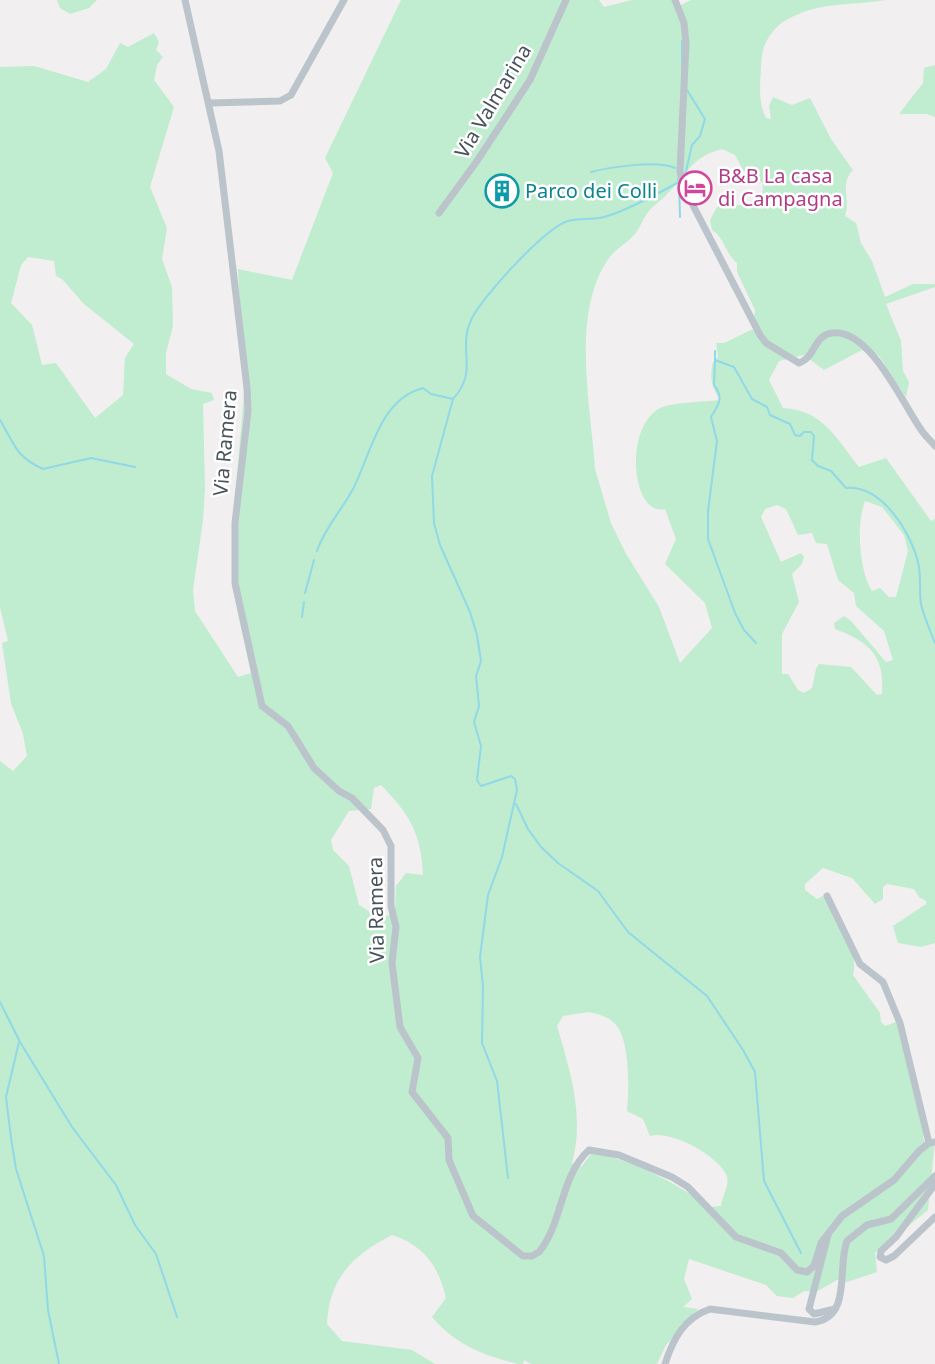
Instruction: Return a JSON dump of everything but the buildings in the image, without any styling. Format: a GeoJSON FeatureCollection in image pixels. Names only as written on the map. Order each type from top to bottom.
{"type":"FeatureCollection","features":[{"type":"Feature","properties":{"kind":"street","name":"Via Ramera"},"geometry":{"type":"LineString","coordinates":[[185,0],[219,151],[247,388],[248,411],[235,524],[235,583],[262,706],[288,726],[314,768],[339,791],[352,798],[383,830],[391,846],[391,906],[396,927],[392,963],[400,1027],[418,1058],[412,1092],[448,1138],[449,1160],[473,1216],[523,1256],[532,1256],[544,1246],[573,1172],[580,1158],[589,1150],[619,1155],[672,1177],[688,1187],[736,1237],[781,1253],[799,1272],[807,1272],[814,1266],[821,1243],[828,1234]]}},
{"type":"Feature","properties":{"kind":"street"},"geometry":{"type":"LineString","coordinates":[[210,103],[280,101],[291,94],[344,0]]}},
{"type":"Feature","properties":{"kind":"street","name":"Via Valmarina"},"geometry":{"type":"LineString","coordinates":[[439,213],[477,161],[530,80],[567,0]]}},
{"type":"Feature","properties":{"kind":"street"},"geometry":{"type":"LineString","coordinates":[[675,0],[684,23],[686,45],[680,171],[683,186],[760,335],[766,343],[799,363],[810,356],[820,339],[828,334],[839,333],[854,340],[874,356],[920,429],[935,445]]}},
{"type":"Feature","properties":{"kind":"street"},"geometry":{"type":"LineString","coordinates":[[827,896],[860,964],[883,982],[896,1013],[932,1142],[894,1180],[847,1211],[828,1234],[809,1309],[814,1314],[835,1310]]}},
{"type":"Feature","properties":{"kind":"street"},"geometry":{"type":"LineString","coordinates":[[665,1364],[675,1336],[696,1315],[710,1309],[822,1321],[835,1310],[839,1302],[847,1241],[867,1225],[891,1219],[935,1176]]}},
{"type":"Feature","properties":{"kind":"street"},"geometry":{"type":"LineString","coordinates":[[935,1184],[896,1237],[881,1251],[882,1258],[888,1260],[894,1256],[935,1218]]}},
{"type":"Feature","properties":{"kind":"green space"},"geometry":{"type":"Polygon","coordinates":[[[57,0],[97,0],[89,8],[70,14],[60,8],[57,0]]]}},
{"type":"Feature","properties":{"kind":"green space"},"geometry":{"type":"Polygon","coordinates":[[[401,0],[599,0],[604,7],[632,0],[675,0],[681,5],[691,0],[885,0],[818,8],[793,16],[780,24],[771,34],[763,49],[760,93],[766,118],[771,119],[769,106],[773,97],[792,105],[810,98],[831,139],[853,170],[846,186],[845,216],[856,223],[861,243],[872,261],[885,297],[913,284],[935,284],[935,287],[886,304],[901,341],[903,371],[909,382],[906,397],[879,356],[862,350],[824,370],[804,355],[779,361],[769,380],[783,408],[809,414],[819,420],[835,436],[859,467],[886,458],[931,521],[935,519],[935,943],[921,947],[898,943],[893,926],[926,904],[926,901],[919,897],[914,889],[887,884],[883,887],[883,899],[875,904],[852,878],[823,868],[805,884],[805,890],[817,899],[823,896],[842,923],[851,944],[853,975],[880,1013],[881,1022],[885,1026],[896,1022],[899,1028],[925,1131],[923,1137],[925,1143],[935,1140],[928,1210],[875,1253],[877,1272],[847,1282],[837,1280],[816,1292],[804,1291],[793,1298],[777,1296],[766,1285],[689,1259],[684,1279],[692,1299],[683,1307],[698,1309],[666,1345],[657,1364],[531,1364],[524,1360],[523,1364],[518,1364],[471,1348],[451,1335],[432,1317],[446,1298],[434,1267],[421,1251],[403,1239],[392,1235],[366,1251],[346,1270],[333,1294],[327,1324],[342,1341],[412,1350],[435,1364],[0,1364],[0,761],[13,771],[27,756],[23,734],[11,703],[2,643],[8,641],[0,607],[0,67],[34,66],[88,82],[106,69],[120,43],[128,47],[154,33],[159,42],[156,50],[163,57],[157,65],[154,80],[174,107],[150,187],[167,228],[162,259],[172,287],[173,326],[166,353],[166,374],[191,389],[212,393],[214,400],[203,404],[205,488],[193,590],[195,611],[238,677],[251,673],[232,586],[233,523],[244,393],[238,269],[292,280],[333,173],[325,158],[401,0]],[[722,149],[704,156],[649,211],[635,234],[609,258],[597,280],[586,332],[587,389],[595,469],[611,523],[625,552],[659,607],[680,663],[712,628],[705,603],[665,564],[676,539],[665,509],[654,508],[645,499],[639,486],[636,469],[637,451],[641,433],[648,418],[660,408],[681,403],[720,400],[711,378],[713,362],[718,357],[716,343],[724,343],[753,329],[755,310],[737,272],[737,263],[712,230],[710,220],[717,207],[762,203],[763,183],[743,170],[735,155],[722,149]],[[28,257],[21,265],[11,303],[32,325],[42,365],[56,363],[95,418],[123,395],[125,358],[134,344],[84,304],[62,279],[56,276],[54,261],[28,257]],[[865,501],[860,522],[860,547],[864,572],[872,591],[880,588],[889,597],[896,597],[908,551],[904,535],[882,507],[865,501]],[[777,505],[765,509],[761,517],[781,562],[801,553],[804,557],[802,564],[792,574],[799,602],[782,634],[782,674],[788,674],[798,690],[804,693],[812,688],[819,664],[851,667],[877,695],[882,694],[881,669],[872,652],[857,639],[835,629],[834,623],[844,616],[851,621],[886,662],[893,660],[884,631],[856,606],[854,593],[838,580],[827,544],[816,543],[812,533],[798,535],[786,509],[777,505]],[[381,785],[374,788],[371,809],[349,811],[331,840],[333,850],[349,866],[359,905],[381,919],[395,912],[396,886],[406,873],[423,875],[422,860],[420,847],[407,816],[381,785]],[[588,1012],[563,1016],[557,1026],[571,1077],[576,1111],[576,1146],[572,1163],[581,1167],[592,1153],[609,1157],[640,1167],[711,1207],[721,1206],[727,1178],[721,1167],[703,1152],[681,1140],[659,1135],[650,1136],[643,1119],[627,1111],[626,1055],[617,1026],[604,1016],[588,1012]]]}},
{"type":"Feature","properties":{"kind":"green space"},"geometry":{"type":"Polygon","coordinates":[[[935,65],[935,117],[927,114],[899,114],[923,83],[924,68],[935,65]]]}},
{"type":"Feature","properties":{"kind":"waterway"},"geometry":{"type":"LineString","coordinates":[[682,41],[682,83]]}},
{"type":"Feature","properties":{"kind":"waterway"},"geometry":{"type":"LineString","coordinates":[[685,176],[692,145],[700,136],[705,119],[687,90]]}},
{"type":"Feature","properties":{"kind":"waterway"},"geometry":{"type":"LineString","coordinates":[[591,172],[646,164],[675,168]]}},
{"type":"Feature","properties":{"kind":"waterway"},"geometry":{"type":"LineString","coordinates":[[317,551],[354,487],[379,429],[396,403],[408,394],[423,388],[431,394],[453,399],[461,388],[467,369],[466,340],[472,318],[488,295],[530,249],[558,226],[568,221],[612,215],[679,182],[678,179]]}},
{"type":"Feature","properties":{"kind":"waterway"},"geometry":{"type":"LineString","coordinates":[[679,182],[680,217]]}},
{"type":"Feature","properties":{"kind":"waterway"},"geometry":{"type":"LineString","coordinates":[[715,351],[715,360],[734,367],[752,399],[767,407],[770,415],[790,424],[795,435],[800,436],[804,432],[811,432],[814,436],[812,460],[818,466],[831,471],[846,488],[860,489],[872,495],[894,514],[916,554],[920,572],[921,604],[935,643]]}},
{"type":"Feature","properties":{"kind":"waterway"},"geometry":{"type":"LineString","coordinates":[[715,361],[714,385],[720,397],[711,417],[717,441],[708,511],[708,539],[735,613],[744,630],[756,643]]}},
{"type":"Feature","properties":{"kind":"waterway"},"geometry":{"type":"LineString","coordinates":[[453,399],[432,476],[434,523],[440,545],[470,612],[477,635],[481,661],[476,676],[479,706],[474,722],[481,746],[477,780],[481,786],[511,776],[515,779],[517,790],[502,857],[488,895],[480,957],[483,986],[482,1043],[497,1081],[508,1178]]}},
{"type":"Feature","properties":{"kind":"waterway"},"geometry":{"type":"LineString","coordinates":[[0,420],[21,454],[43,469],[91,458],[135,467]]}},
{"type":"Feature","properties":{"kind":"waterway"},"geometry":{"type":"LineString","coordinates":[[305,593],[314,560]]}},
{"type":"Feature","properties":{"kind":"waterway"},"geometry":{"type":"LineString","coordinates":[[302,617],[304,602]]}},
{"type":"Feature","properties":{"kind":"waterway"},"geometry":{"type":"LineString","coordinates":[[516,804],[528,829],[541,847],[558,863],[598,891],[628,932],[707,996],[743,1050],[755,1072],[764,1181],[801,1253]]}},
{"type":"Feature","properties":{"kind":"waterway"},"geometry":{"type":"LineString","coordinates":[[0,1002],[20,1042],[72,1127],[116,1185],[135,1225],[156,1254],[177,1317]]}},
{"type":"Feature","properties":{"kind":"waterway"},"geometry":{"type":"LineString","coordinates":[[19,1042],[6,1097],[11,1138],[16,1169],[44,1256],[48,1310],[59,1364]]}},
{"type":"Feature","properties":{"kind":"place","name":"B&B La casa di Campagna"},"geometry":{"type":"Point","coordinates":[695,188]}},
{"type":"Feature","properties":{"kind":"place","name":"Parco dei Colli"},"geometry":{"type":"Point","coordinates":[502,191]}}]}
